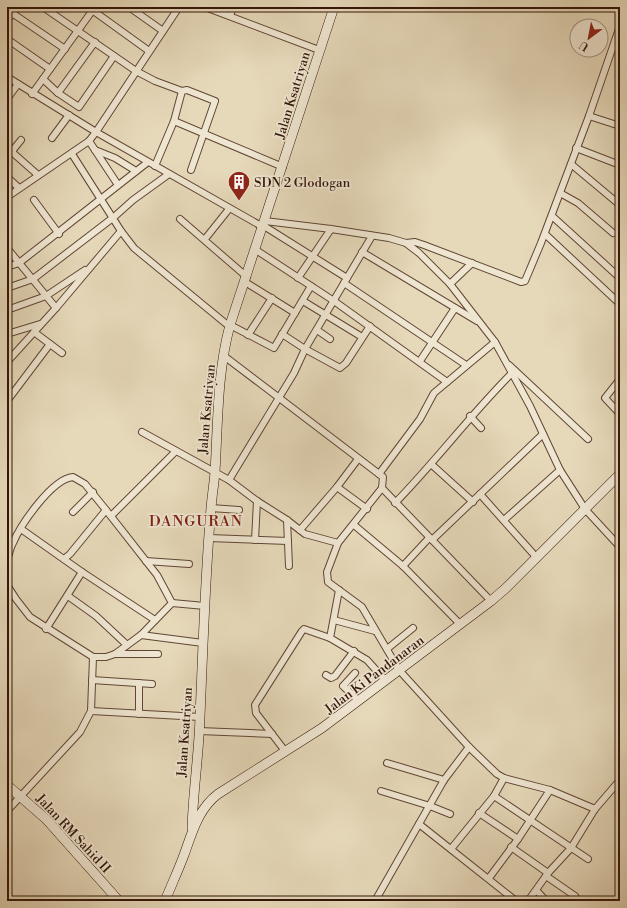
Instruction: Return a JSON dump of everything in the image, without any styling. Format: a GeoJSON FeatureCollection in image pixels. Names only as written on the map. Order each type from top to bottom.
{"type":"FeatureCollection","features":[{"type":"Feature","properties":{"kind":"street"},"geometry":{"type":"LineString","coordinates":[[7,21],[17,7]]}},
{"type":"Feature","properties":{"kind":"street"},"geometry":{"type":"LineString","coordinates":[[43,7],[136,71],[155,81],[182,91],[188,90],[215,101],[191,170]]}},
{"type":"Feature","properties":{"kind":"street"},"geometry":{"type":"LineString","coordinates":[[129,7],[163,31]]}},
{"type":"Feature","properties":{"kind":"street"},"geometry":{"type":"LineString","coordinates":[[7,197],[89,141],[178,9],[170,7]]}},
{"type":"Feature","properties":{"kind":"street"},"geometry":{"type":"LineString","coordinates":[[206,7],[319,50]]}},
{"type":"Feature","properties":{"kind":"street"},"geometry":{"type":"LineString","coordinates":[[230,16],[233,7]]}},
{"type":"Feature","properties":{"kind":"street","name":"Jalan Ksatriyan"},"geometry":{"type":"LineString","coordinates":[[192,829],[193,797],[200,717],[210,508],[215,473],[217,409],[224,356],[230,326],[334,7]]}},
{"type":"Feature","properties":{"kind":"street"},"geometry":{"type":"LineString","coordinates":[[32,94],[79,31],[92,8],[150,51]]}},
{"type":"Feature","properties":{"kind":"street"},"geometry":{"type":"LineString","coordinates":[[12,13],[65,49]]}},
{"type":"Feature","properties":{"kind":"street"},"geometry":{"type":"LineString","coordinates":[[264,225],[331,229],[406,243],[417,243],[524,282],[552,216],[620,26]]}},
{"type":"Feature","properties":{"kind":"street"},"geometry":{"type":"LineString","coordinates":[[7,39],[50,69]]}},
{"type":"Feature","properties":{"kind":"street"},"geometry":{"type":"LineString","coordinates":[[58,93],[95,42]]}},
{"type":"Feature","properties":{"kind":"street"},"geometry":{"type":"LineString","coordinates":[[43,79],[58,93],[77,107],[80,107],[114,56]]}},
{"type":"Feature","properties":{"kind":"street"},"geometry":{"type":"LineString","coordinates":[[7,77],[32,94],[229,209],[264,225],[313,256],[466,365]]}},
{"type":"Feature","properties":{"kind":"street"},"geometry":{"type":"LineString","coordinates":[[7,99],[18,84]]}},
{"type":"Feature","properties":{"kind":"street"},"geometry":{"type":"LineString","coordinates":[[155,166],[174,121],[182,91]]}},
{"type":"Feature","properties":{"kind":"street"},"geometry":{"type":"LineString","coordinates":[[52,138],[69,115]]}},
{"type":"Feature","properties":{"kind":"street"},"geometry":{"type":"LineString","coordinates":[[589,116],[620,126]]}},
{"type":"Feature","properties":{"kind":"street"},"geometry":{"type":"LineString","coordinates":[[174,121],[283,166]]}},
{"type":"Feature","properties":{"kind":"street"},"geometry":{"type":"LineString","coordinates":[[21,140],[13,150],[13,154],[38,175]]}},
{"type":"Feature","properties":{"kind":"street"},"geometry":{"type":"LineString","coordinates":[[89,141],[118,186]]}},
{"type":"Feature","properties":{"kind":"street"},"geometry":{"type":"LineString","coordinates":[[576,148],[620,165]]}},
{"type":"Feature","properties":{"kind":"street"},"geometry":{"type":"LineString","coordinates":[[95,150],[114,158],[136,171]]}},
{"type":"Feature","properties":{"kind":"street"},"geometry":{"type":"LineString","coordinates":[[72,154],[114,217],[121,231],[138,252],[230,326],[273,348],[311,286]]}},
{"type":"Feature","properties":{"kind":"street"},"geometry":{"type":"LineString","coordinates":[[7,267],[20,263],[59,234],[148,162]]}},
{"type":"Feature","properties":{"kind":"street"},"geometry":{"type":"LineString","coordinates":[[571,164],[619,202]]}},
{"type":"Feature","properties":{"kind":"street"},"geometry":{"type":"LineString","coordinates":[[7,288],[33,279],[114,217],[133,200],[169,174]]}},
{"type":"Feature","properties":{"kind":"street"},"geometry":{"type":"LineString","coordinates":[[7,177],[19,188]]}},
{"type":"Feature","properties":{"kind":"street"},"geometry":{"type":"LineString","coordinates":[[560,193],[578,203],[613,233]]}},
{"type":"Feature","properties":{"kind":"street"},"geometry":{"type":"LineString","coordinates":[[34,200],[59,234]]}},
{"type":"Feature","properties":{"kind":"street"},"geometry":{"type":"LineString","coordinates":[[205,239],[229,209]]}},
{"type":"Feature","properties":{"kind":"street"},"geometry":{"type":"LineString","coordinates":[[552,216],[620,278]]}},
{"type":"Feature","properties":{"kind":"street"},"geometry":{"type":"LineString","coordinates":[[180,219],[205,239],[246,279],[295,313]]}},
{"type":"Feature","properties":{"kind":"street"},"geometry":{"type":"LineString","coordinates":[[298,278],[331,229]]}},
{"type":"Feature","properties":{"kind":"street"},"geometry":{"type":"LineString","coordinates":[[7,362],[56,308],[121,231]]}},
{"type":"Feature","properties":{"kind":"street"},"geometry":{"type":"LineString","coordinates":[[545,234],[620,304]]}},
{"type":"Feature","properties":{"kind":"street"},"geometry":{"type":"LineString","coordinates":[[229,480],[279,398],[305,349],[372,236]]}},
{"type":"Feature","properties":{"kind":"street"},"geometry":{"type":"LineString","coordinates":[[406,243],[450,284],[472,310],[478,322],[495,342],[560,470],[585,509],[620,547]]}},
{"type":"Feature","properties":{"kind":"street"},"geometry":{"type":"LineString","coordinates":[[7,248],[56,308]]}},
{"type":"Feature","properties":{"kind":"street"},"geometry":{"type":"LineString","coordinates":[[256,250],[334,301],[420,361],[447,382]]}},
{"type":"Feature","properties":{"kind":"street"},"geometry":{"type":"LineString","coordinates":[[362,252],[478,322]]}},
{"type":"Feature","properties":{"kind":"street"},"geometry":{"type":"LineString","coordinates":[[450,284],[472,264]]}},
{"type":"Feature","properties":{"kind":"street"},"geometry":{"type":"LineString","coordinates":[[7,310],[46,296],[91,266]]}},
{"type":"Feature","properties":{"kind":"street"},"geometry":{"type":"LineString","coordinates":[[248,335],[272,298]]}},
{"type":"Feature","properties":{"kind":"street"},"geometry":{"type":"LineString","coordinates":[[303,301],[362,337]]}},
{"type":"Feature","properties":{"kind":"street"},"geometry":{"type":"LineString","coordinates":[[420,361],[455,308]]}},
{"type":"Feature","properties":{"kind":"street"},"geometry":{"type":"LineString","coordinates":[[7,334],[42,324]]}},
{"type":"Feature","properties":{"kind":"street"},"geometry":{"type":"LineString","coordinates":[[282,334],[305,349],[337,367],[342,368],[370,326]]}},
{"type":"Feature","properties":{"kind":"street"},"geometry":{"type":"LineString","coordinates":[[317,330],[330,339]]}},
{"type":"Feature","properties":{"kind":"street"},"geometry":{"type":"LineString","coordinates":[[34,332],[62,353]]}},
{"type":"Feature","properties":{"kind":"street"},"geometry":{"type":"LineString","coordinates":[[379,474],[420,419],[432,395],[495,342]]}},
{"type":"Feature","properties":{"kind":"street"},"geometry":{"type":"LineString","coordinates":[[7,401],[50,344]]}},
{"type":"Feature","properties":{"kind":"street"},"geometry":{"type":"LineString","coordinates":[[224,356],[379,474],[383,479],[382,488],[367,509],[338,543],[326,577],[328,582],[362,608],[399,670],[469,747],[497,774],[504,778],[550,790],[595,809]]}},
{"type":"Feature","properties":{"kind":"street"},"geometry":{"type":"LineString","coordinates":[[505,362],[588,438]]}},
{"type":"Feature","properties":{"kind":"street"},"geometry":{"type":"LineString","coordinates":[[395,503],[431,464],[470,416],[512,373]]}},
{"type":"Feature","properties":{"kind":"street"},"geometry":{"type":"LineString","coordinates":[[620,379],[605,398],[620,414]]}},
{"type":"Feature","properties":{"kind":"street"},"geometry":{"type":"LineString","coordinates":[[470,416],[481,428]]}},
{"type":"Feature","properties":{"kind":"street"},"geometry":{"type":"LineString","coordinates":[[142,432],[175,452],[229,480],[300,530],[309,535],[338,543]]}},
{"type":"Feature","properties":{"kind":"street"},"geometry":{"type":"LineString","coordinates":[[402,566],[473,502],[543,434]]}},
{"type":"Feature","properties":{"kind":"street"},"geometry":{"type":"LineString","coordinates":[[111,516],[175,452]]}},
{"type":"Feature","properties":{"kind":"street"},"geometry":{"type":"LineString","coordinates":[[300,530],[338,487],[358,459]]}},
{"type":"Feature","properties":{"kind":"street"},"geometry":{"type":"LineString","coordinates":[[431,464],[473,502]]}},
{"type":"Feature","properties":{"kind":"street"},"geometry":{"type":"LineString","coordinates":[[504,520],[560,470]]}},
{"type":"Feature","properties":{"kind":"street","name":"Jalan Ki Pandanaran"},"geometry":{"type":"LineString","coordinates":[[165,901],[184,854],[192,829],[208,803],[218,794],[322,728],[491,601],[537,558],[620,474]]}},
{"type":"Feature","properties":{"kind":"street"},"geometry":{"type":"LineString","coordinates":[[7,561],[13,542],[21,529],[51,490],[67,479],[73,477],[81,480],[111,516],[164,586],[172,603]]}},
{"type":"Feature","properties":{"kind":"street"},"geometry":{"type":"LineString","coordinates":[[338,487],[367,509]]}},
{"type":"Feature","properties":{"kind":"street"},"geometry":{"type":"LineString","coordinates":[[382,488],[491,601]]}},
{"type":"Feature","properties":{"kind":"street"},"geometry":{"type":"LineString","coordinates":[[73,512],[92,492]]}},
{"type":"Feature","properties":{"kind":"street"},"geometry":{"type":"LineString","coordinates":[[480,494],[537,558]]}},
{"type":"Feature","properties":{"kind":"street"},"geometry":{"type":"LineString","coordinates":[[255,540],[257,501]]}},
{"type":"Feature","properties":{"kind":"street"},"geometry":{"type":"LineString","coordinates":[[210,508],[240,510]]}},
{"type":"Feature","properties":{"kind":"street"},"geometry":{"type":"LineString","coordinates":[[64,558],[70,554],[106,510]]}},
{"type":"Feature","properties":{"kind":"street"},"geometry":{"type":"LineString","coordinates":[[287,520],[289,566]]}},
{"type":"Feature","properties":{"kind":"street"},"geometry":{"type":"LineString","coordinates":[[354,524],[402,566],[460,624]]}},
{"type":"Feature","properties":{"kind":"street"},"geometry":{"type":"LineString","coordinates":[[21,529],[82,572],[155,620]]}},
{"type":"Feature","properties":{"kind":"street"},"geometry":{"type":"LineString","coordinates":[[7,538],[13,542]]}},
{"type":"Feature","properties":{"kind":"street"},"geometry":{"type":"LineString","coordinates":[[209,538],[288,541]]}},
{"type":"Feature","properties":{"kind":"street"},"geometry":{"type":"LineString","coordinates":[[146,561],[189,564]]}},
{"type":"Feature","properties":{"kind":"street"},"geometry":{"type":"LineString","coordinates":[[46,629],[82,572]]}},
{"type":"Feature","properties":{"kind":"street"},"geometry":{"type":"LineString","coordinates":[[7,584],[22,609],[46,629],[93,657],[115,654],[158,654]]}},
{"type":"Feature","properties":{"kind":"street"},"geometry":{"type":"LineString","coordinates":[[330,638],[340,590]]}},
{"type":"Feature","properties":{"kind":"street"},"geometry":{"type":"LineString","coordinates":[[68,596],[96,616],[127,645]]}},
{"type":"Feature","properties":{"kind":"street"},"geometry":{"type":"LineString","coordinates":[[172,603],[205,606]]}},
{"type":"Feature","properties":{"kind":"street"},"geometry":{"type":"LineString","coordinates":[[115,654],[141,635],[172,603]]}},
{"type":"Feature","properties":{"kind":"street"},"geometry":{"type":"LineString","coordinates":[[334,620],[375,631]]}},
{"type":"Feature","properties":{"kind":"street"},"geometry":{"type":"LineString","coordinates":[[387,649],[413,628]]}},
{"type":"Feature","properties":{"kind":"street"},"geometry":{"type":"LineString","coordinates":[[285,751],[256,713],[256,705],[257,701],[304,629],[330,638],[354,651],[367,660],[385,680]]}},
{"type":"Feature","properties":{"kind":"street"},"geometry":{"type":"LineString","coordinates":[[141,635],[203,643]]}},
{"type":"Feature","properties":{"kind":"street"},"geometry":{"type":"LineString","coordinates":[[326,675],[331,678],[335,676],[354,651]]}},
{"type":"Feature","properties":{"kind":"street"},"geometry":{"type":"LineString","coordinates":[[7,811],[76,738],[91,711],[93,657]]}},
{"type":"Feature","properties":{"kind":"street"},"geometry":{"type":"LineString","coordinates":[[355,673],[343,686],[359,701]]}},
{"type":"Feature","properties":{"kind":"street"},"geometry":{"type":"LineString","coordinates":[[92,680],[152,684]]}},
{"type":"Feature","properties":{"kind":"street"},"geometry":{"type":"LineString","coordinates":[[139,683],[139,714]]}},
{"type":"Feature","properties":{"kind":"street"},"geometry":{"type":"LineString","coordinates":[[91,711],[200,717]]}},
{"type":"Feature","properties":{"kind":"street"},"geometry":{"type":"LineString","coordinates":[[199,731],[272,734]]}},
{"type":"Feature","properties":{"kind":"street"},"geometry":{"type":"LineString","coordinates":[[375,901],[444,780],[469,747]]}},
{"type":"Feature","properties":{"kind":"street"},"geometry":{"type":"LineString","coordinates":[[387,763],[444,780]]}},
{"type":"Feature","properties":{"kind":"street"},"geometry":{"type":"LineString","coordinates":[[451,849],[494,796],[504,778]]}},
{"type":"Feature","properties":{"kind":"street"},"geometry":{"type":"LineString","coordinates":[[528,901],[537,891],[547,874],[570,848],[595,809],[620,780]]}},
{"type":"Feature","properties":{"kind":"street","name":"Jalan RM Sahid II"},"geometry":{"type":"LineString","coordinates":[[7,785],[46,819],[119,901]]}},
{"type":"Feature","properties":{"kind":"street"},"geometry":{"type":"LineString","coordinates":[[613,788],[620,792]]}},
{"type":"Feature","properties":{"kind":"street"},"geometry":{"type":"LineString","coordinates":[[488,878],[518,839],[550,790]]}},
{"type":"Feature","properties":{"kind":"street"},"geometry":{"type":"LineString","coordinates":[[381,791],[430,806],[450,814]]}},
{"type":"Feature","properties":{"kind":"street"},"geometry":{"type":"LineString","coordinates":[[494,796],[588,859]]}},
{"type":"Feature","properties":{"kind":"street"},"geometry":{"type":"LineString","coordinates":[[193,797],[199,801],[208,803]]}},
{"type":"Feature","properties":{"kind":"street"},"geometry":{"type":"LineString","coordinates":[[479,813],[518,839]]}},
{"type":"Feature","properties":{"kind":"street"},"geometry":{"type":"LineString","coordinates":[[419,824],[516,901]]}},
{"type":"Feature","properties":{"kind":"street"},"geometry":{"type":"LineString","coordinates":[[512,847],[576,896]]}},
{"type":"Feature","properties":{"kind":"street"},"geometry":{"type":"LineString","coordinates":[[537,891],[546,901]]}},
{"type":"Feature","properties":{"kind":"place","name":"SDN 2 Glodogan"},"geometry":{"type":"Point","coordinates":[239,202]}},
{"type":"Feature","properties":{"kind":"district","name":"DANGURAN"},"geometry":{"type":"Point","coordinates":[196,521]}}]}
